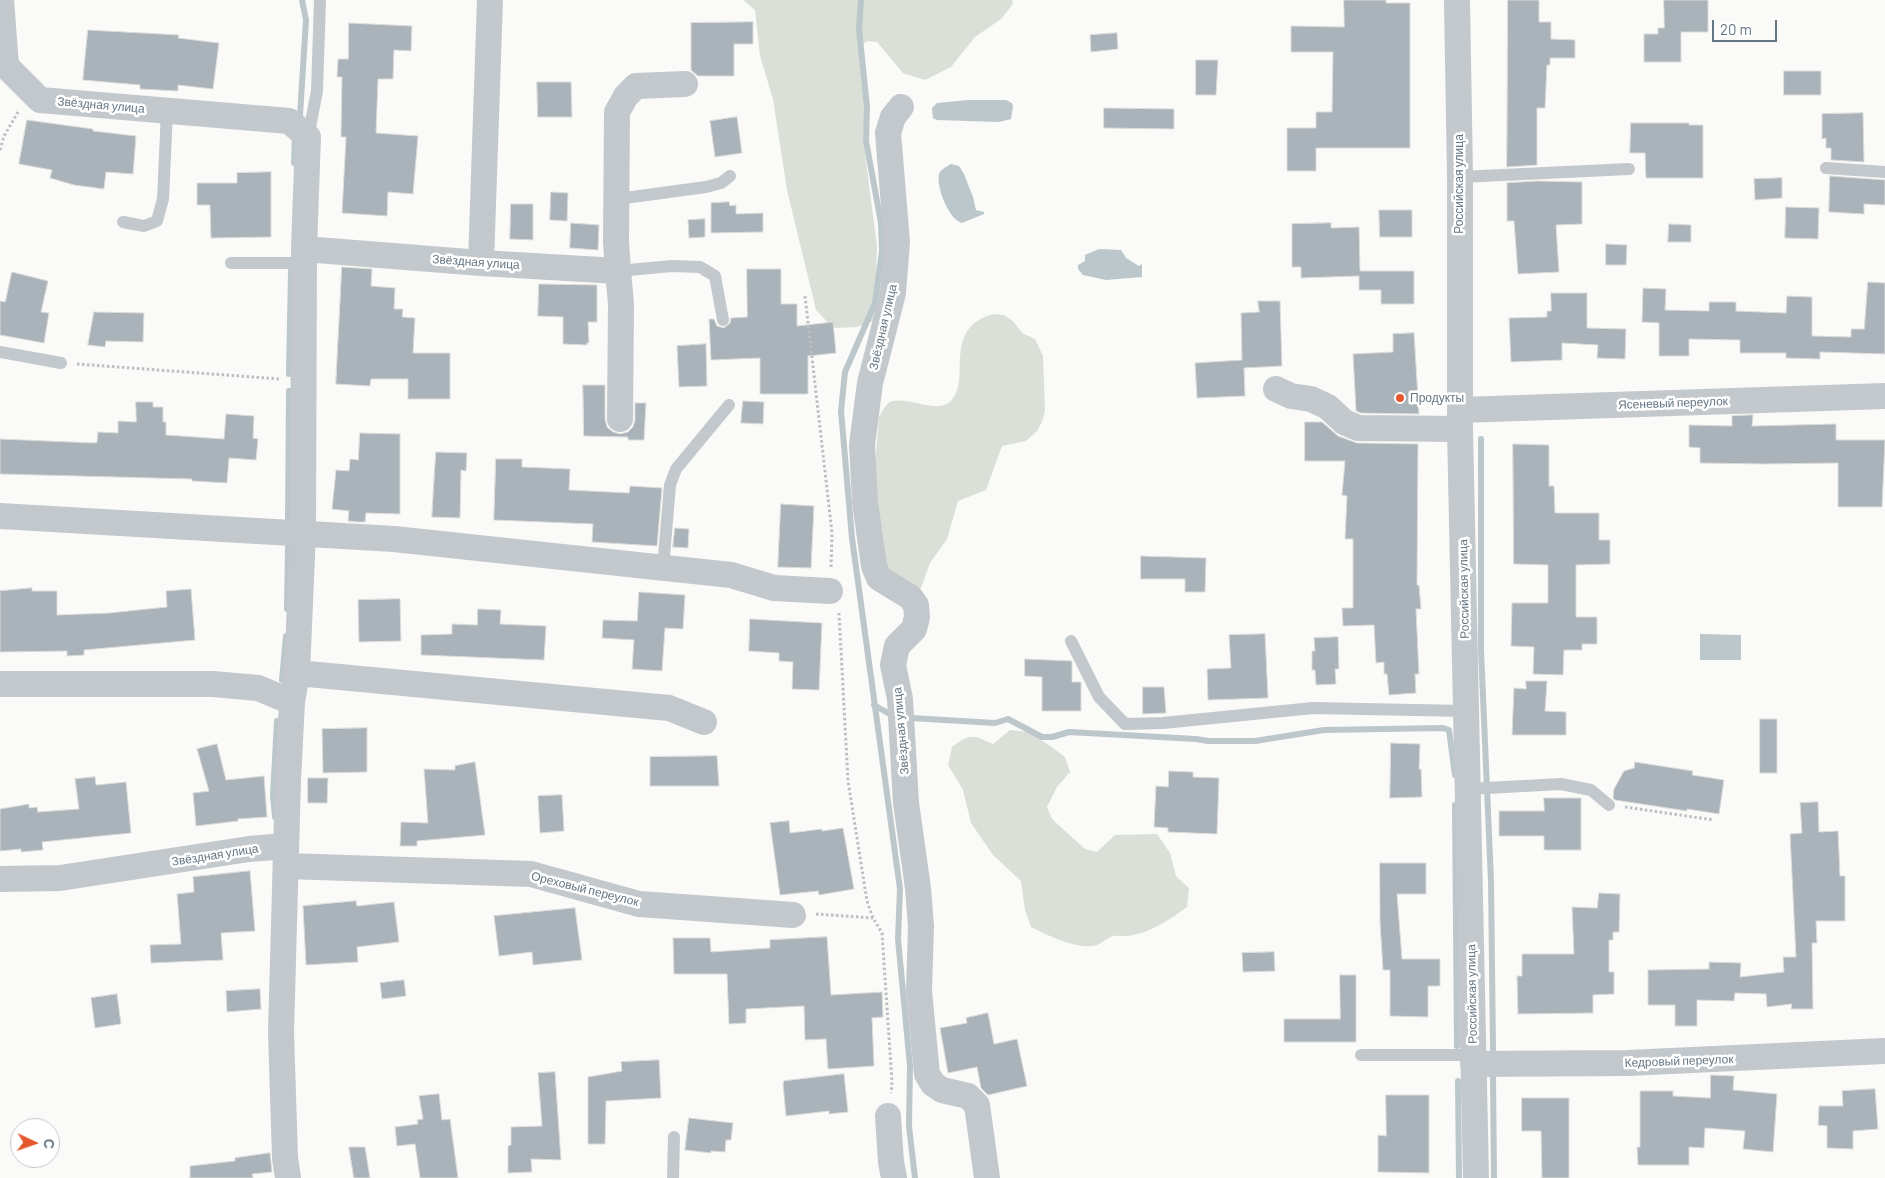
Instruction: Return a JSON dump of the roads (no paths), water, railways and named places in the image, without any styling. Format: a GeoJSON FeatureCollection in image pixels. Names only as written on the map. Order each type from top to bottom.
{"type":"FeatureCollection","features":[{"type":"Feature","properties":{"kind":"street","name":"Звёздная улица"},"geometry":{"type":"LineString","coordinates":[[1,0],[6,66],[40,100],[289,121],[308,137]]}},
{"type":"Feature","properties":{"kind":"street"},"geometry":{"type":"LineString","coordinates":[[481,263],[490,0]]}},
{"type":"Feature","properties":{"kind":"street","name":"Российская улица"},"geometry":{"type":"LineString","coordinates":[[1457,0],[1460,177],[1460,420],[1476,1178]]}},
{"type":"Feature","properties":{"kind":"street"},"geometry":{"type":"LineString","coordinates":[[620,419],[621,304],[616,242],[617,112],[626,96],[636,86],[685,84]]}},
{"type":"Feature","properties":{"kind":"street","name":"Звёздная улица"},"geometry":{"type":"LineString","coordinates":[[901,107],[893,117],[888,133],[897,242],[893,293],[870,383],[865,411],[862,445],[865,502],[874,566],[880,578],[910,597],[916,605],[917,617],[914,629],[897,646],[893,665],[900,700],[906,803],[918,888],[921,926],[919,991],[928,1074],[933,1084],[942,1090],[968,1096],[977,1105],[986,1178]]}},
{"type":"Feature","properties":{"kind":"street"},"geometry":{"type":"LineString","coordinates":[[288,1178],[284,1158],[281,1032],[292,702],[297,673],[303,532],[304,256],[308,137]]}},
{"type":"Feature","properties":{"kind":"street","name":"Звёздная улица"},"geometry":{"type":"LineString","coordinates":[[304,256],[618,271]]}},
{"type":"Feature","properties":{"kind":"street","name":"Ясеневый переулок"},"geometry":{"type":"LineString","coordinates":[[1276,389],[1291,396],[1311,399],[1328,407],[1344,422],[1358,428],[1460,420],[1885,396]]}},
{"type":"Feature","properties":{"kind":"street"},"geometry":{"type":"LineString","coordinates":[[0,516],[394,538],[731,576],[774,588],[830,591]]}},
{"type":"Feature","properties":{"kind":"street"},"geometry":{"type":"LineString","coordinates":[[297,673],[670,708],[704,722]]}},
{"type":"Feature","properties":{"kind":"street"},"geometry":{"type":"LineString","coordinates":[[0,684],[213,684],[258,688],[292,702]]}},
{"type":"Feature","properties":{"kind":"street","name":"Звёздная улица"},"geometry":{"type":"LineString","coordinates":[[0,879],[60,878],[249,848],[286,856]]}},
{"type":"Feature","properties":{"kind":"street","name":"Ореховый переулок"},"geometry":{"type":"LineString","coordinates":[[286,856],[531,874],[639,904],[793,915]]}},
{"type":"Feature","properties":{"kind":"street","name":"Кедровый переулок"},"geometry":{"type":"LineString","coordinates":[[1473,1059],[1628,1064],[1885,1052]]}},
{"type":"Feature","properties":{"kind":"street"},"geometry":{"type":"LineString","coordinates":[[888,1116],[894,1178]]}},
{"type":"Feature","properties":{"kind":"lane"},"geometry":{"type":"LineString","coordinates":[[308,137],[317,91],[320,0]]}},
{"type":"Feature","properties":{"kind":"lane"},"geometry":{"type":"LineString","coordinates":[[123,222],[144,226],[157,221],[163,199],[168,111]]}},
{"type":"Feature","properties":{"kind":"lane"},"geometry":{"type":"LineString","coordinates":[[1826,168],[1885,172]]}},
{"type":"Feature","properties":{"kind":"lane"},"geometry":{"type":"LineString","coordinates":[[1460,177],[1629,169]]}},
{"type":"Feature","properties":{"kind":"lane"},"geometry":{"type":"LineString","coordinates":[[617,199],[706,188],[721,183],[730,176]]}},
{"type":"Feature","properties":{"kind":"lane"},"geometry":{"type":"LineString","coordinates":[[231,263],[304,256]]}},
{"type":"Feature","properties":{"kind":"lane"},"geometry":{"type":"LineString","coordinates":[[618,271],[672,266],[700,267],[715,276],[723,320]]}},
{"type":"Feature","properties":{"kind":"lane"},"geometry":{"type":"LineString","coordinates":[[0,352],[61,363]]}},
{"type":"Feature","properties":{"kind":"lane"},"geometry":{"type":"LineString","coordinates":[[663,568],[670,484],[676,469],[729,404]]}},
{"type":"Feature","properties":{"kind":"lane"},"geometry":{"type":"LineString","coordinates":[[1071,641],[1099,697],[1125,724],[1163,724],[1313,708],[1466,711]]}},
{"type":"Feature","properties":{"kind":"lane"},"geometry":{"type":"LineString","coordinates":[[1468,789],[1561,784],[1591,790],[1609,805]]}},
{"type":"Feature","properties":{"kind":"lane"},"geometry":{"type":"LineString","coordinates":[[1361,1056],[1473,1059]]}},
{"type":"Feature","properties":{"kind":"lane"},"geometry":{"type":"LineString","coordinates":[[673,1178],[674,1137]]}},
{"type":"Feature","properties":{"kind":"waterway"},"geometry":{"type":"LineString","coordinates":[[300,115],[306,20],[302,0]]}},
{"type":"Feature","properties":{"kind":"waterway"},"geometry":{"type":"LineString","coordinates":[[861,0],[859,29],[867,107],[866,141],[881,223],[882,251],[875,303],[845,372],[841,411],[852,538],[900,889],[898,939],[910,1066],[909,1126],[915,1178]]}},
{"type":"Feature","properties":{"kind":"waterway"},"geometry":{"type":"LineString","coordinates":[[294,163],[295,137]]}},
{"type":"Feature","properties":{"kind":"waterway"},"geometry":{"type":"LineString","coordinates":[[289,374],[291,271]]}},
{"type":"Feature","properties":{"kind":"waterway"},"geometry":{"type":"LineString","coordinates":[[288,520],[289,391]]}},
{"type":"Feature","properties":{"kind":"waterway"},"geometry":{"type":"LineString","coordinates":[[1481,439],[1481,650],[1491,881],[1493,1049]]}},
{"type":"Feature","properties":{"kind":"waterway"},"geometry":{"type":"LineString","coordinates":[[287,609],[288,547]]}},
{"type":"Feature","properties":{"kind":"waterway"},"geometry":{"type":"LineString","coordinates":[[282,680],[286,636]]}},
{"type":"Feature","properties":{"kind":"waterway"},"geometry":{"type":"LineString","coordinates":[[874,705],[893,716]]}},
{"type":"Feature","properties":{"kind":"waterway"},"geometry":{"type":"LineString","coordinates":[[911,718],[995,723],[1008,719],[1042,737],[1052,737],[1069,732],[1208,741],[1255,741],[1324,730],[1443,728],[1449,730],[1455,775]]}},
{"type":"Feature","properties":{"kind":"waterway"},"geometry":{"type":"LineString","coordinates":[[275,817],[273,796],[277,721]]}},
{"type":"Feature","properties":{"kind":"waterway"},"geometry":{"type":"LineString","coordinates":[[1455,805],[1457,1046]]}},
{"type":"Feature","properties":{"kind":"waterway"},"geometry":{"type":"LineString","coordinates":[[1493,1074],[1494,1178]]}},
{"type":"Feature","properties":{"kind":"waterway"},"geometry":{"type":"LineString","coordinates":[[1458,1081],[1459,1178]]}},
{"type":"Feature","properties":{"kind":"place","name":"Продукты"},"geometry":{"type":"Point","coordinates":[1400,398]}}]}
